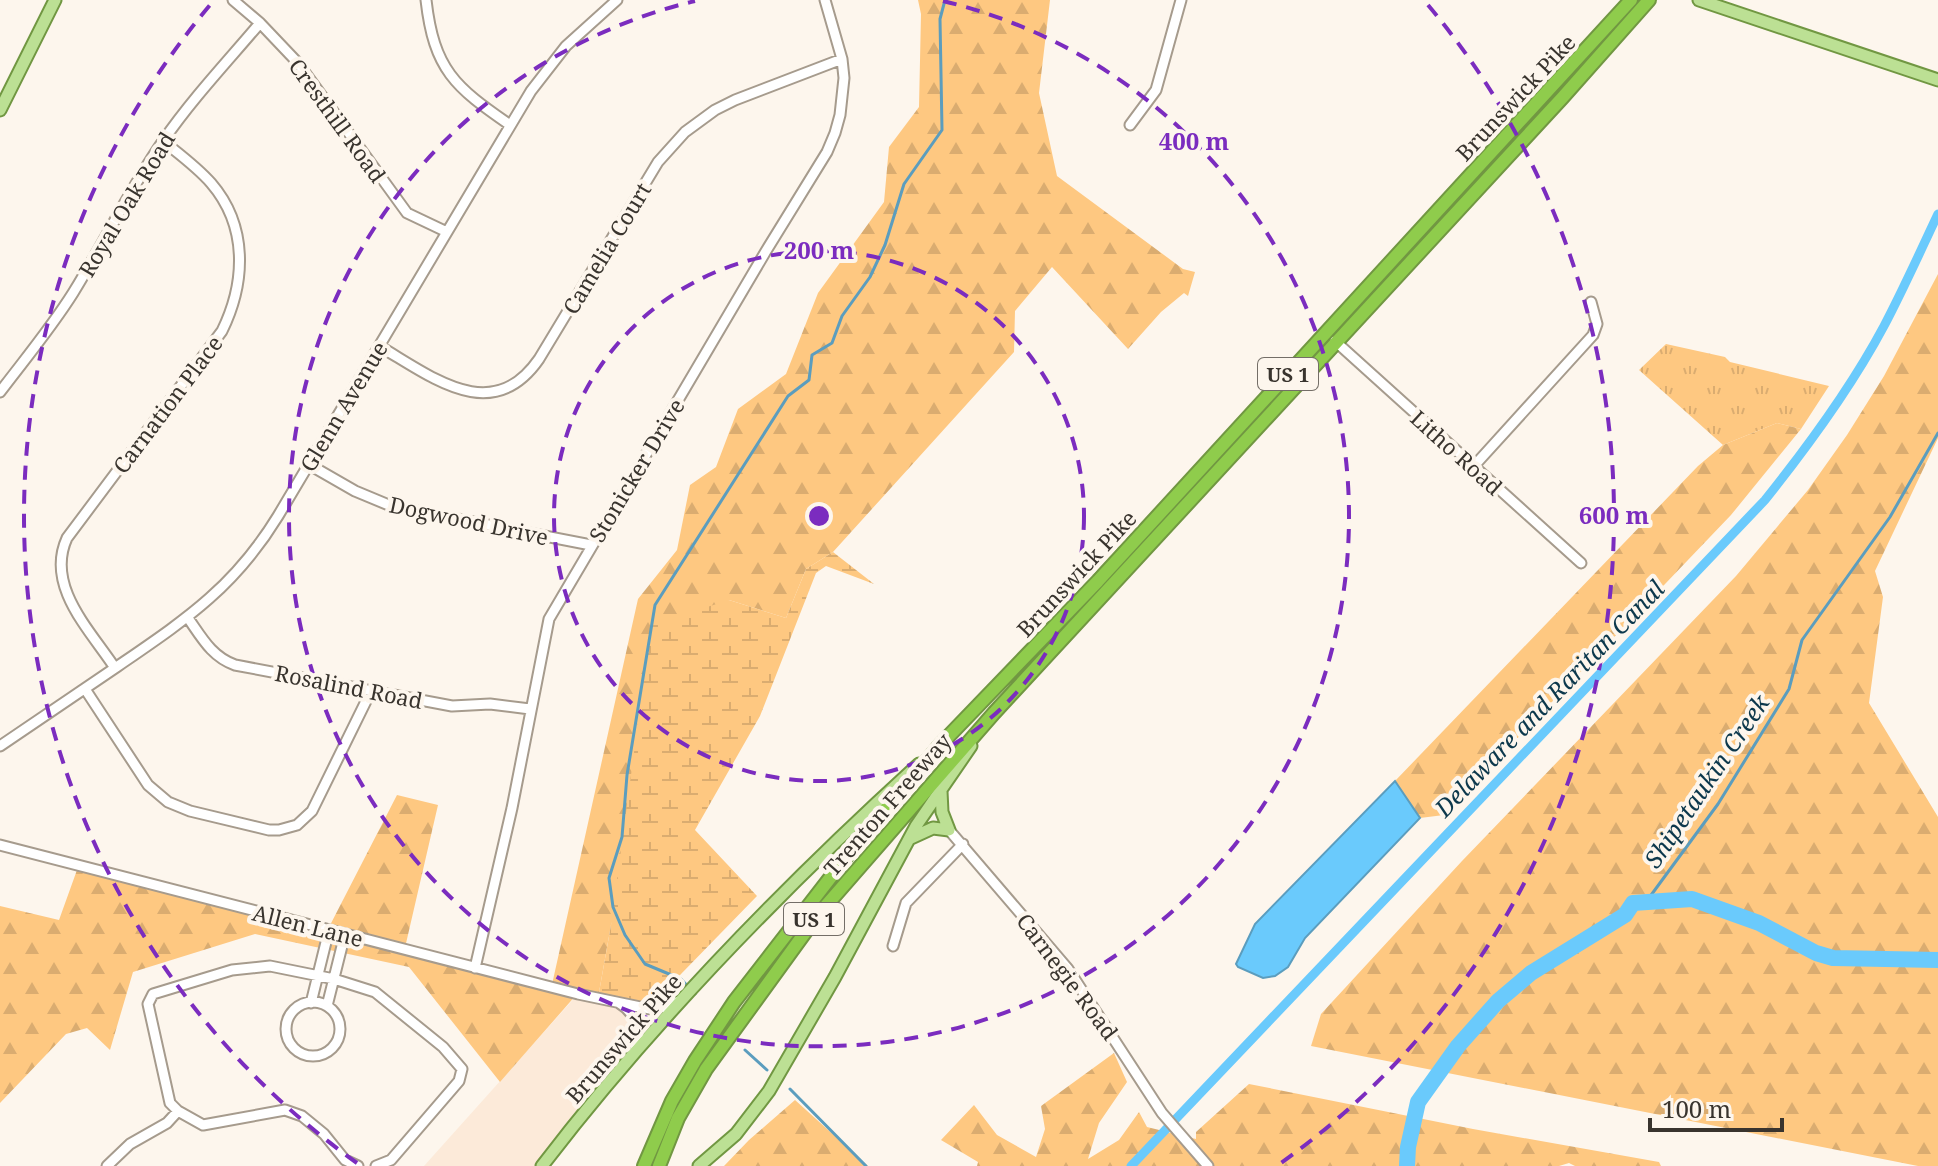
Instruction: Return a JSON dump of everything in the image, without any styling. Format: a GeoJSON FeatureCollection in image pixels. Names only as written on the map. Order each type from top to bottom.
{"type":"FeatureCollection","features":[{"type":"Feature","properties":{"kind":"highway","name":"Brunswick Pike"},"geometry":{"type":"LineString","coordinates":[[941,744],[1098,581],[1631,0]]}},
{"type":"Feature","properties":{"kind":"highway","name":"Brunswick Pike"},"geometry":{"type":"LineString","coordinates":[[994,713],[1649,0]]}},
{"type":"Feature","properties":{"kind":"highway","name":"Trenton Freeway"},"geometry":{"type":"LineString","coordinates":[[659,1166],[678,1118],[706,1069],[817,916],[994,713]]}},
{"type":"Feature","properties":{"kind":"highway","name":"Trenton Freeway"},"geometry":{"type":"LineString","coordinates":[[644,1165],[672,1101],[734,1002],[858,842],[941,744]]}},
{"type":"Feature","properties":{"kind":"main road"},"geometry":{"type":"LineString","coordinates":[[0,110],[55,0]]}},
{"type":"Feature","properties":{"kind":"main road"},"geometry":{"type":"LineString","coordinates":[[1699,0],[1938,80]]}},
{"type":"Feature","properties":{"kind":"main road","name":"Brunswick Pike"},"geometry":{"type":"LineString","coordinates":[[699,1166],[736,1134],[769,1091],[909,839],[994,713]]}},
{"type":"Feature","properties":{"kind":"main road","name":"Brunswick Pike"},"geometry":{"type":"LineString","coordinates":[[542,1166],[633,1055],[699,981],[779,899],[941,744]]}},
{"type":"Feature","properties":{"kind":"main road"},"geometry":{"type":"LineString","coordinates":[[909,839],[933,828],[949,830],[942,812],[941,790]]}},
{"type":"Feature","properties":{"kind":"street","name":"Cresthill Road"},"geometry":{"type":"LineString","coordinates":[[233,0],[260,23],[313,81],[400,205],[416,219],[447,232]]}},
{"type":"Feature","properties":{"kind":"street"},"geometry":{"type":"LineString","coordinates":[[426,0],[433,43],[447,72],[469,97],[510,125]]}},
{"type":"Feature","properties":{"kind":"street","name":"Glenn Avenue"},"geometry":{"type":"LineString","coordinates":[[2,741],[85,689],[188,618],[219,592],[249,559],[531,91],[566,46],[617,0]]}},
{"type":"Feature","properties":{"kind":"street","name":"Stonicker Drive"},"geometry":{"type":"LineString","coordinates":[[475,968],[512,808],[549,619],[827,152],[840,115],[844,78],[842,59],[825,0]]}},
{"type":"Feature","properties":{"kind":"street"},"geometry":{"type":"LineString","coordinates":[[1130,125],[1156,90],[1181,0]]}},
{"type":"Feature","properties":{"kind":"street","name":"Royal Oak Road"},"geometry":{"type":"LineString","coordinates":[[0,392],[74,291],[125,200],[163,141],[260,23]]}},
{"type":"Feature","properties":{"kind":"street","name":"Camelia Court"},"geometry":{"type":"LineString","coordinates":[[379,346],[464,391],[487,393],[512,385],[523,378],[539,359],[658,162],[685,132],[735,100],[842,59]]}},
{"type":"Feature","properties":{"kind":"street","name":"Carnation Place"},"geometry":{"type":"LineString","coordinates":[[115,668],[65,592],[59,570],[62,548],[222,331],[232,310],[240,276],[237,235],[221,196],[201,172],[163,141]]}},
{"type":"Feature","properties":{"kind":"street"},"geometry":{"type":"LineString","coordinates":[[1474,466],[1593,335],[1597,324],[1591,302]]}},
{"type":"Feature","properties":{"kind":"street","name":"Litho Road"},"geometry":{"type":"LineString","coordinates":[[1335,341],[1581,563]]}},
{"type":"Feature","properties":{"kind":"street","name":"Dogwood Drive"},"geometry":{"type":"LineString","coordinates":[[308,464],[355,491],[391,506],[591,545]]}},
{"type":"Feature","properties":{"kind":"street","name":"Rosalind Road"},"geometry":{"type":"LineString","coordinates":[[188,618],[211,651],[227,662],[452,706],[490,704],[530,709]]}},
{"type":"Feature","properties":{"kind":"street"},"geometry":{"type":"LineString","coordinates":[[85,689],[148,785],[168,802],[190,811],[279,830],[297,825],[312,811],[371,691]]}},
{"type":"Feature","properties":{"kind":"street","name":"Carnegie Road"},"geometry":{"type":"LineString","coordinates":[[949,830],[1087,994],[1162,1113],[1208,1166]]}},
{"type":"Feature","properties":{"kind":"street"},"geometry":{"type":"LineString","coordinates":[[893,946],[906,903],[963,844]]}},
{"type":"Feature","properties":{"kind":"street","name":"Allen Lane"},"geometry":{"type":"LineString","coordinates":[[0,845],[616,1002],[656,1009],[684,997]]}},
{"type":"Feature","properties":{"kind":"street"},"geometry":{"type":"LineString","coordinates":[[311,1003],[329,930]]}},
{"type":"Feature","properties":{"kind":"street"},"geometry":{"type":"LineString","coordinates":[[327,1006],[345,934]]}},
{"type":"Feature","properties":{"kind":"street"},"geometry":{"type":"LineString","coordinates":[[358,1166],[345,1160],[324,1134],[302,1116],[285,1110],[203,1125],[178,1111],[170,1103],[151,1020],[148,1004],[153,994],[232,970],[270,966],[334,979],[375,992],[388,1001],[443,1047],[462,1069],[459,1081],[391,1160],[376,1166]]}},
{"type":"Feature","properties":{"kind":"street"},"geometry":{"type":"LineString","coordinates":[[616,1002],[624,1006],[636,1021],[639,1038],[633,1055]]}},
{"type":"Feature","properties":{"kind":"street"},"geometry":{"type":"LineString","coordinates":[[311,1003],[327,1006],[338,1020],[339,1038],[328,1052],[310,1056],[294,1049],[286,1034],[286,1025],[294,1010],[311,1003]]}},
{"type":"Feature","properties":{"kind":"street"},"geometry":{"type":"LineString","coordinates":[[107,1166],[130,1144],[167,1123],[178,1111]]}},
{"type":"Feature","properties":{"kind":"shaded area"},"geometry":{"type":"Polygon","coordinates":[[[578,994],[616,1002],[631,1013],[637,1046],[542,1166],[424,1166],[578,994]]]}},
{"type":"Feature","properties":{"kind":"green space"},"geometry":{"type":"Polygon","coordinates":[[[918,0],[1050,0],[1039,93],[1057,176],[1183,269],[1195,272],[1188,296],[1184,293],[1161,312],[1128,349],[1052,267],[1015,311],[1014,352],[833,552],[806,569],[786,618],[729,600],[611,925],[598,998],[577,994],[500,1082],[409,967],[255,934],[133,972],[110,1050],[87,1028],[66,1034],[0,1103],[0,906],[59,920],[77,870],[326,933],[397,795],[438,805],[404,952],[551,989],[638,599],[677,550],[690,485],[716,467],[738,409],[786,374],[818,293],[884,202],[889,147],[919,107],[921,14],[918,0]]]}},
{"type":"Feature","properties":{"kind":"green space"},"geometry":{"type":"Polygon","coordinates":[[[1938,274],[1938,438],[1875,571],[1883,597],[1869,703],[1938,817],[1938,1166],[1918,1166],[1311,1046],[1321,1014],[1462,861],[1736,576],[1808,490],[1884,376],[1938,274]]]}},
{"type":"Feature","properties":{"kind":"green space"},"geometry":{"type":"Polygon","coordinates":[[[1666,344],[1829,386],[1801,429],[1777,423],[1723,445],[1639,370],[1666,344]]]}},
{"type":"Feature","properties":{"kind":"green space"},"geometry":{"type":"Polygon","coordinates":[[[1777,423],[1801,429],[1731,515],[1444,815],[1420,818],[1395,781],[1698,466],[1723,445],[1777,423]]]}},
{"type":"Feature","properties":{"kind":"green space"},"geometry":{"type":"Polygon","coordinates":[[[833,552],[874,584],[826,566],[816,573],[760,716],[695,830],[757,896],[644,1012],[598,998],[611,925],[651,625],[729,600],[786,618],[806,569],[833,552]]]}},
{"type":"Feature","properties":{"kind":"green space"},"geometry":{"type":"Polygon","coordinates":[[[1114,1053],[1127,1082],[1099,1123],[1088,1159],[1119,1140],[1139,1112],[1147,1127],[1196,1139],[1196,1132],[1249,1084],[1659,1162],[1661,1166],[1575,1166],[1569,1163],[1559,1166],[977,1166],[978,1162],[941,1140],[974,1105],[997,1135],[1036,1157],[1045,1129],[1041,1106],[1114,1053]]]}},
{"type":"Feature","properties":{"kind":"green space"},"geometry":{"type":"Polygon","coordinates":[[[795,1100],[868,1166],[724,1166],[795,1100]]]}},
{"type":"Feature","properties":{"kind":"water"},"geometry":{"type":"Polygon","coordinates":[[[1395,781],[1420,818],[1305,938],[1288,967],[1275,976],[1263,978],[1238,967],[1236,964],[1255,924],[1395,781]]]}},
{"type":"Feature","properties":{"kind":"waterway"},"geometry":{"type":"LineString","coordinates":[[695,994],[681,979],[645,964],[625,935],[613,907],[609,878],[622,837],[627,775],[655,605],[788,396],[809,380],[812,355],[832,343],[842,316],[870,277],[885,245],[904,184],[942,130],[940,19],[945,0]]}},
{"type":"Feature","properties":{"kind":"waterway","name":"Delaware and Raritan Canal"},"geometry":{"type":"LineString","coordinates":[[1131,1166],[1765,500],[1858,372],[1938,214]]}},
{"type":"Feature","properties":{"kind":"waterway","name":"Shipetaukin Creek"},"geometry":{"type":"LineString","coordinates":[[1646,902],[1718,804],[1789,689],[1802,640],[1890,517],[1938,433]]}},
{"type":"Feature","properties":{"kind":"waterway"},"geometry":{"type":"LineString","coordinates":[[1407,1166],[1418,1102],[1458,1046],[1498,1001],[1531,973],[1625,915],[1633,903],[1692,899],[1759,923],[1816,953],[1833,958],[1938,960]]}},
{"type":"Feature","properties":{"kind":"waterway"},"geometry":{"type":"LineString","coordinates":[[745,1050],[767,1070]]}},
{"type":"Feature","properties":{"kind":"waterway"},"geometry":{"type":"LineString","coordinates":[[790,1089],[866,1166]]}}]}
